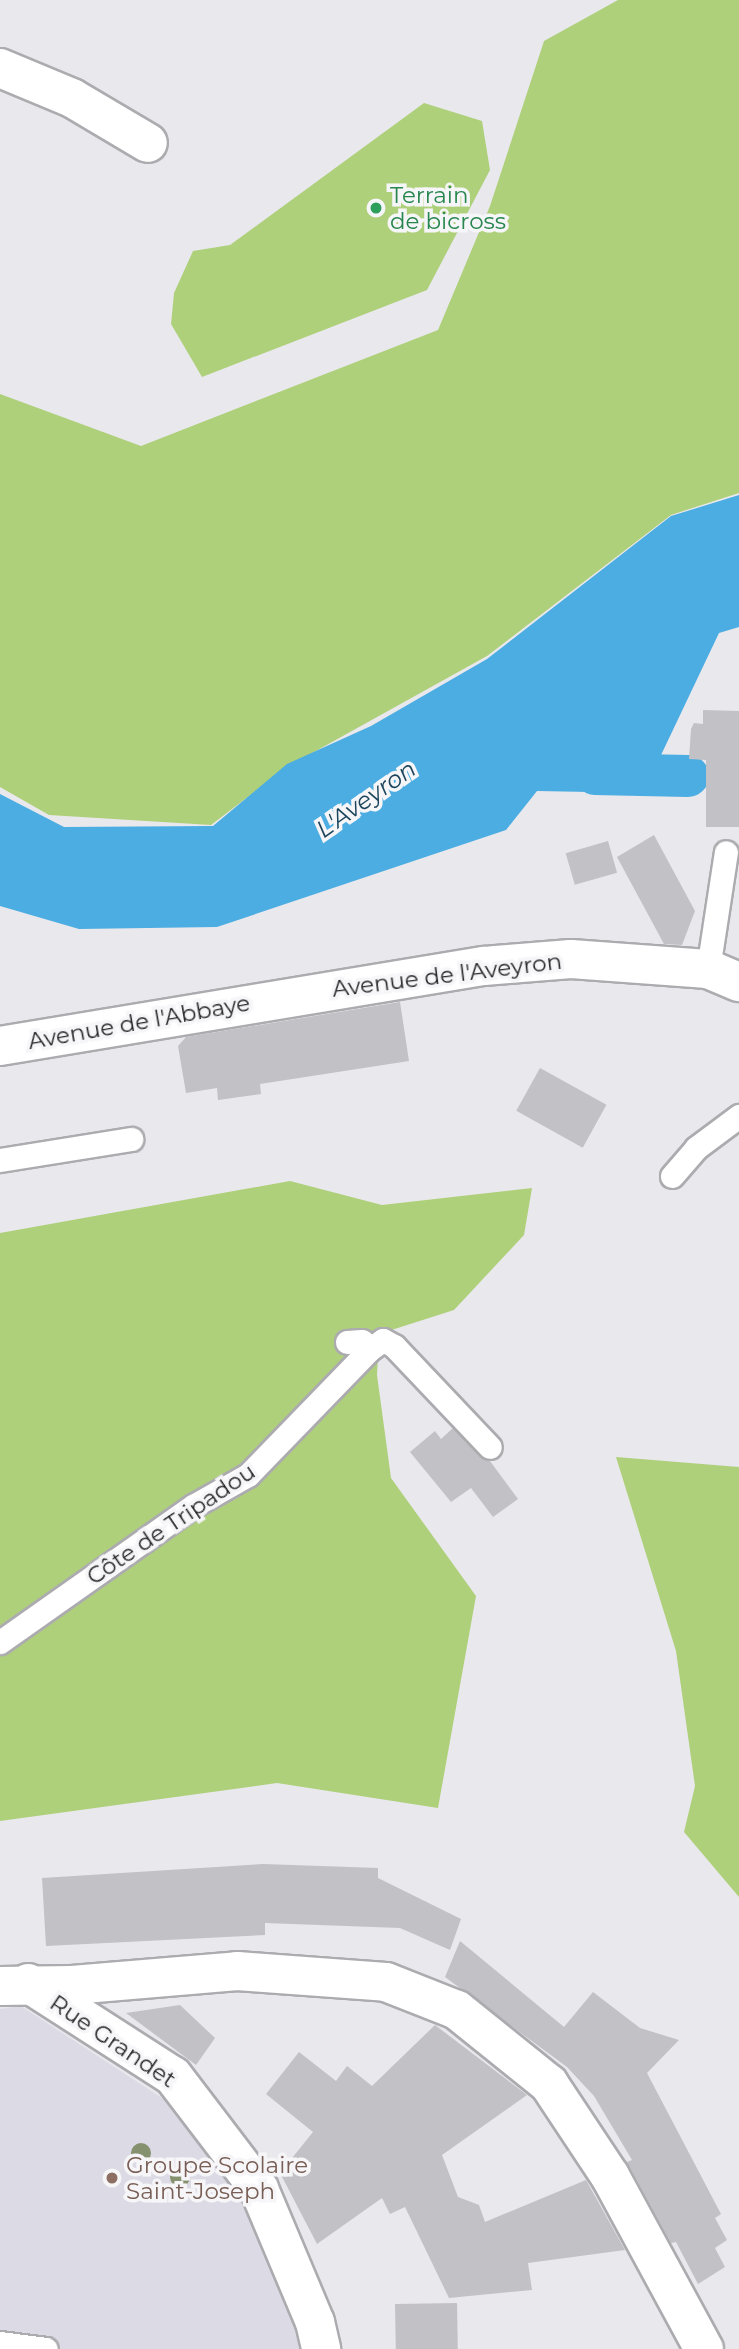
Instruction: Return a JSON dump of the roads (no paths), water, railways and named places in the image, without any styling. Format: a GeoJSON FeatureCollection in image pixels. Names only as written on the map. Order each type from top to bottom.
{"type":"FeatureCollection","features":[{"type":"Feature","properties":{"kind":"street"},"geometry":{"type":"LineString","coordinates":[[0,68],[72,98],[148,143]]}},
{"type":"Feature","properties":{"kind":"street","name":"Avenue de l'Aveyron"},"geometry":{"type":"LineString","coordinates":[[278,998],[484,966],[571,959],[724,976]]}},
{"type":"Feature","properties":{"kind":"street","name":"Avenue de l'Abbaye"},"geometry":{"type":"LineString","coordinates":[[0,1046],[278,998]]}},
{"type":"Feature","properties":{"kind":"street"},"geometry":{"type":"LineString","coordinates":[[9,1980],[72,1985],[237,1971],[386,1982],[457,2010],[549,2084],[610,2176],[704,2349]]}},
{"type":"Feature","properties":{"kind":"street","name":"Rue Grandet"},"geometry":{"type":"LineString","coordinates":[[9,1980],[173,2077],[259,2189],[315,2322],[320,2349]]}},
{"type":"Feature","properties":{"kind":"lane"},"geometry":{"type":"LineString","coordinates":[[724,976],[726,852]]}},
{"type":"Feature","properties":{"kind":"lane"},"geometry":{"type":"LineString","coordinates":[[672,1176],[696,1148],[739,1116]]}},
{"type":"Feature","properties":{"kind":"lane"},"geometry":{"type":"LineString","coordinates":[[0,1160],[131,1139]]}},
{"type":"Feature","properties":{"kind":"lane"},"geometry":{"type":"LineString","coordinates":[[347,1342],[362,1341],[369,1350],[383,1340],[394,1346],[490,1447]]}},
{"type":"Feature","properties":{"kind":"lane","name":"Côte de Tripadou"},"geometry":{"type":"LineString","coordinates":[[0,1642],[193,1506],[248,1475],[369,1350]]}},
{"type":"Feature","properties":{"kind":"lane"},"geometry":{"type":"LineString","coordinates":[[0,2343],[46,2349]]}},
{"type":"Feature","properties":{"kind":"water","name":"L'Aveyron"},"geometry":{"type":"Polygon","coordinates":[[[739,495],[739,627],[719,633],[643,793],[537,791],[506,830],[217,927],[79,929],[0,906],[0,794],[64,827],[213,826],[287,764],[371,726],[487,659],[671,516],[739,495]]]}},
{"type":"Feature","properties":{"kind":"waterway"},"geometry":{"type":"LineString","coordinates":[[595,774],[688,776]]}},
{"type":"Feature","properties":{"kind":"place","name":"Terrain de bicross"},"geometry":{"type":"Point","coordinates":[376,208]}},
{"type":"Feature","properties":{"kind":"place","name":"Groupe Scolaire Saint-Joseph"},"geometry":{"type":"Point","coordinates":[112,2178]}}]}
